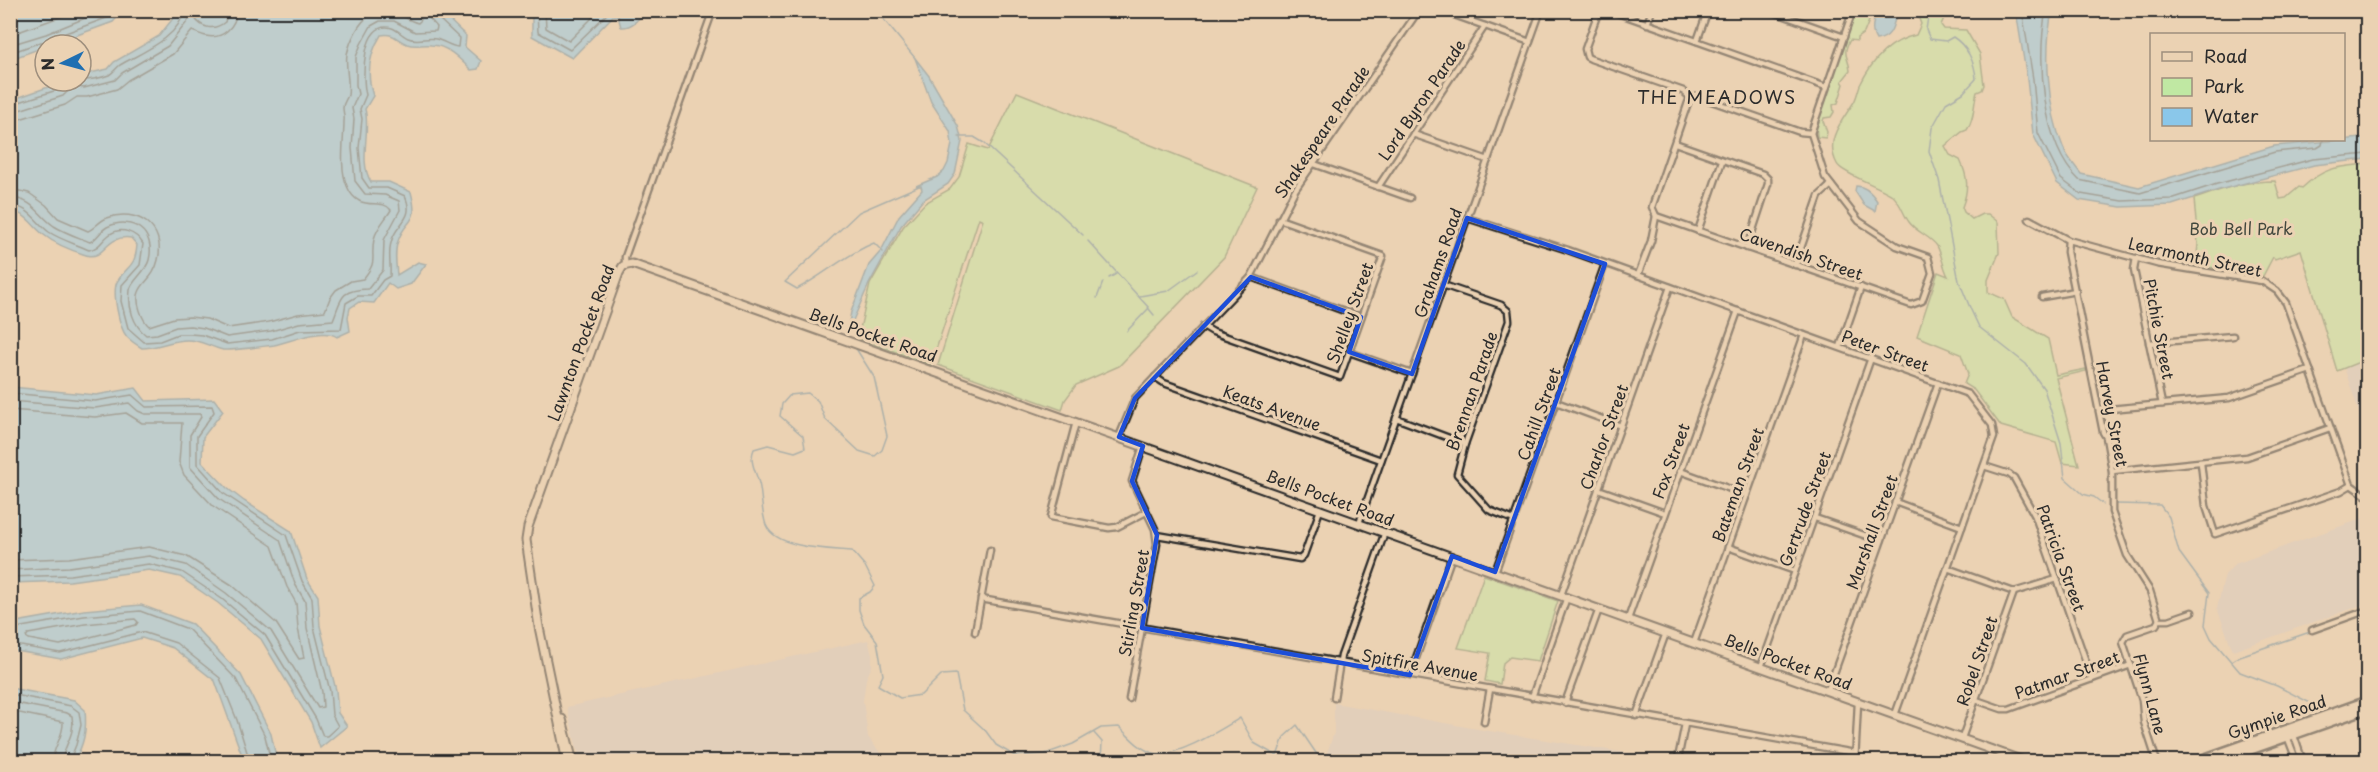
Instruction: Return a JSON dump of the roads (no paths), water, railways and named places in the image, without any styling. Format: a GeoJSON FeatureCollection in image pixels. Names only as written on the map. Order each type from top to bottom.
{"type":"FeatureCollection","features":[{"type":"Feature","properties":{"kind":"highway","name":"Gympie Road"},"geometry":{"type":"LineString","coordinates":[[2215,762],[2367,702]]}},
{"type":"Feature","properties":{"kind":"highway","name":"Gympie Road"},"geometry":{"type":"LineString","coordinates":[[2196,762],[2367,708]]}},
{"type":"Feature","properties":{"kind":"main road","name":"Bells Pocket Road"},"geometry":{"type":"LineString","coordinates":[[625,265],[635,264],[2026,762]]}},
{"type":"Feature","properties":{"kind":"main road","name":"Lawnton Pocket Road"},"geometry":{"type":"LineString","coordinates":[[567,762],[526,552],[526,535],[619,273],[625,265]]}},
{"type":"Feature","properties":{"kind":"main road","name":"Lawnton Pocket Road"},"geometry":{"type":"LineString","coordinates":[[553,691],[573,762]]}},
{"type":"Feature","properties":{"kind":"street","name":"Lawnton Pocket Road"},"geometry":{"type":"LineString","coordinates":[[625,265],[625,257],[713,10]]}},
{"type":"Feature","properties":{"kind":"street","name":"Shakespeare Parade"},"geometry":{"type":"LineString","coordinates":[[1119,437],[1135,398],[1251,277],[1295,190],[1419,10]]}},
{"type":"Feature","properties":{"kind":"street"},"geometry":{"type":"LineString","coordinates":[[1440,10],[1530,42]]}},
{"type":"Feature","properties":{"kind":"street"},"geometry":{"type":"LineString","coordinates":[[1464,19],[1467,10]]}},
{"type":"Feature","properties":{"kind":"street","name":"Grahams Road"},"geometry":{"type":"LineString","coordinates":[[1359,523],[1541,10]]}},
{"type":"Feature","properties":{"kind":"street"},"geometry":{"type":"LineString","coordinates":[[1599,10],[1585,49],[1587,57],[1683,91],[1690,97],[1700,97],[1800,132],[1810,133]]}},
{"type":"Feature","properties":{"kind":"street"},"geometry":{"type":"LineString","coordinates":[[1609,10],[1826,87]]}},
{"type":"Feature","properties":{"kind":"street"},"geometry":{"type":"LineString","coordinates":[[1647,24],[1652,10]]}},
{"type":"Feature","properties":{"kind":"street"},"geometry":{"type":"LineString","coordinates":[[1697,41],[1708,10]]}},
{"type":"Feature","properties":{"kind":"street"},"geometry":{"type":"LineString","coordinates":[[1768,10],[1844,37]]}},
{"type":"Feature","properties":{"kind":"street"},"geometry":{"type":"LineString","coordinates":[[1795,265],[1819,196],[1831,184],[1823,173],[1810,133],[1853,10]]}},
{"type":"Feature","properties":{"kind":"street","name":"Lord Byron Parade"},"geometry":{"type":"LineString","coordinates":[[1378,187],[1485,26]]}},
{"type":"Feature","properties":{"kind":"street"},"geometry":{"type":"LineString","coordinates":[[1638,275],[1651,242],[1656,216],[1652,207],[1690,97]]}},
{"type":"Feature","properties":{"kind":"street"},"geometry":{"type":"LineString","coordinates":[[1413,134],[1488,160]]}},
{"type":"Feature","properties":{"kind":"street"},"geometry":{"type":"LineString","coordinates":[[1675,143],[1763,174],[1768,179],[1747,248]]}},
{"type":"Feature","properties":{"kind":"street"},"geometry":{"type":"LineString","coordinates":[[1698,231],[1722,161]]}},
{"type":"Feature","properties":{"kind":"street"},"geometry":{"type":"LineString","coordinates":[[1314,164],[1410,198]]}},
{"type":"Feature","properties":{"kind":"street","name":"Cavendish Street"},"geometry":{"type":"LineString","coordinates":[[1656,216],[1915,306],[1922,301],[1932,273],[1928,257],[1897,246],[1865,226],[1831,184]]}},
{"type":"Feature","properties":{"kind":"street","name":"Peter Street"},"geometry":{"type":"LineString","coordinates":[[1467,218],[1738,310],[1968,394],[1992,425],[1995,437],[1895,714]]}},
{"type":"Feature","properties":{"kind":"street","name":"Shelley Street"},"geometry":{"type":"LineString","coordinates":[[1203,326],[1213,332],[1340,377],[1383,256],[1279,219]]}},
{"type":"Feature","properties":{"kind":"street","name":"Learmonth Street"},"geometry":{"type":"LineString","coordinates":[[2029,219],[2068,240],[2193,271],[2257,280],[2270,285],[2286,303],[2351,485]]}},
{"type":"Feature","properties":{"kind":"street","name":"Harvey Street"},"geometry":{"type":"LineString","coordinates":[[2068,240],[2067,252],[2112,471],[2112,512],[2127,555],[2150,591],[2159,620]]}},
{"type":"Feature","properties":{"kind":"street","name":"Pitchie Street"},"geometry":{"type":"LineString","coordinates":[[2136,258],[2134,270],[2162,404]]}},
{"type":"Feature","properties":{"kind":"street","name":"Cahill Street"},"geometry":{"type":"LineString","coordinates":[[1496,572],[1605,264]]}},
{"type":"Feature","properties":{"kind":"street"},"geometry":{"type":"LineString","coordinates":[[1251,277],[1361,317]]}},
{"type":"Feature","properties":{"kind":"street","name":"Brennan Parade"},"geometry":{"type":"LineString","coordinates":[[1443,285],[1501,305],[1509,316],[1457,469],[1460,478],[1489,510],[1514,520]]}},
{"type":"Feature","properties":{"kind":"street","name":"Charlor Street"},"geometry":{"type":"LineString","coordinates":[[1532,697],[1598,489],[1670,287]]}},
{"type":"Feature","properties":{"kind":"street"},"geometry":{"type":"LineString","coordinates":[[1839,347],[1861,287]]}},
{"type":"Feature","properties":{"kind":"street"},"geometry":{"type":"LineString","coordinates":[[2042,297],[2076,291]]}},
{"type":"Feature","properties":{"kind":"street","name":"Fox Street"},"geometry":{"type":"LineString","coordinates":[[1628,619],[1738,310]]}},
{"type":"Feature","properties":{"kind":"street","name":"Bateman Street"},"geometry":{"type":"LineString","coordinates":[[1694,643],[1804,335]]}},
{"type":"Feature","properties":{"kind":"street"},"geometry":{"type":"LineString","coordinates":[[2149,343],[2233,336]]}},
{"type":"Feature","properties":{"kind":"street"},"geometry":{"type":"LineString","coordinates":[[1349,352],[1412,374]]}},
{"type":"Feature","properties":{"kind":"street","name":"Gertrude Street"},"geometry":{"type":"LineString","coordinates":[[1761,667],[1871,358]]}},
{"type":"Feature","properties":{"kind":"street"},"geometry":{"type":"LineString","coordinates":[[2099,410],[2229,398],[2310,370]]}},
{"type":"Feature","properties":{"kind":"street","name":"Keats Avenue"},"geometry":{"type":"LineString","coordinates":[[1155,377],[1164,383],[1381,460]]}},
{"type":"Feature","properties":{"kind":"street","name":"Marshall Street"},"geometry":{"type":"LineString","coordinates":[[1828,690],[1938,383]]}},
{"type":"Feature","properties":{"kind":"street"},"geometry":{"type":"LineString","coordinates":[[1556,402],[1621,426]]}},
{"type":"Feature","properties":{"kind":"street"},"geometry":{"type":"LineString","coordinates":[[1396,418],[1465,444]]}},
{"type":"Feature","properties":{"kind":"street"},"geometry":{"type":"LineString","coordinates":[[1076,422],[1051,517],[1109,528],[1117,527],[1146,512]]}},
{"type":"Feature","properties":{"kind":"street"},"geometry":{"type":"LineString","coordinates":[[2112,471],[2247,457],[2330,428]]}},
{"type":"Feature","properties":{"kind":"street","name":"Stirling Street"},"geometry":{"type":"LineString","coordinates":[[1129,699],[1157,534],[1132,481],[1143,446]]}},
{"type":"Feature","properties":{"kind":"street"},"geometry":{"type":"LineString","coordinates":[[2201,463],[2204,498],[2215,534],[2341,491],[2351,485],[2367,497]]}},
{"type":"Feature","properties":{"kind":"street","name":"Patricia Street"},"geometry":{"type":"LineString","coordinates":[[1984,466],[2009,474],[2014,478],[2035,516],[2092,679]]}},
{"type":"Feature","properties":{"kind":"street"},"geometry":{"type":"LineString","coordinates":[[1680,471],[1747,495]]}},
{"type":"Feature","properties":{"kind":"street"},"geometry":{"type":"LineString","coordinates":[[1598,489],[1665,513]]}},
{"type":"Feature","properties":{"kind":"street"},"geometry":{"type":"LineString","coordinates":[[1895,502],[1962,527]]}},
{"type":"Feature","properties":{"kind":"street"},"geometry":{"type":"LineString","coordinates":[[1157,534],[1300,559],[1304,555],[1321,509]]}},
{"type":"Feature","properties":{"kind":"street"},"geometry":{"type":"LineString","coordinates":[[1815,518],[1881,541]]}},
{"type":"Feature","properties":{"kind":"street"},"geometry":{"type":"LineString","coordinates":[[1334,698],[1340,663],[1385,532]]}},
{"type":"Feature","properties":{"kind":"street"},"geometry":{"type":"LineString","coordinates":[[1728,548],[1795,571]]}},
{"type":"Feature","properties":{"kind":"street"},"geometry":{"type":"LineString","coordinates":[[975,632],[990,550]]}},
{"type":"Feature","properties":{"kind":"street"},"geometry":{"type":"LineString","coordinates":[[1410,675],[1452,556]]}},
{"type":"Feature","properties":{"kind":"street"},"geometry":{"type":"LineString","coordinates":[[1947,568],[2014,592],[2057,579]]}},
{"type":"Feature","properties":{"kind":"street","name":"Robel Street"},"geometry":{"type":"LineString","coordinates":[[1962,738],[2014,592]]}},
{"type":"Feature","properties":{"kind":"street","name":"Spitfire Avenue"},"geometry":{"type":"LineString","coordinates":[[981,599],[1855,753]]}},
{"type":"Feature","properties":{"kind":"street"},"geometry":{"type":"LineString","coordinates":[[1565,703],[1599,609]]}},
{"type":"Feature","properties":{"kind":"street"},"geometry":{"type":"LineString","coordinates":[[2312,630],[2367,610]]}},
{"type":"Feature","properties":{"kind":"street"},"geometry":{"type":"LineString","coordinates":[[2159,620],[2169,620],[2192,612]]}},
{"type":"Feature","properties":{"kind":"street","name":"Flynn Lane"},"geometry":{"type":"LineString","coordinates":[[2157,762],[2144,722],[2142,700],[2124,638],[2156,625],[2159,620]]}},
{"type":"Feature","properties":{"kind":"street"},"geometry":{"type":"LineString","coordinates":[[1636,716],[1666,633]]}},
{"type":"Feature","properties":{"kind":"street","name":"Patmar Street"},"geometry":{"type":"LineString","coordinates":[[1976,700],[2002,709],[2009,709],[2131,665]]}},
{"type":"Feature","properties":{"kind":"street"},"geometry":{"type":"LineString","coordinates":[[1484,722],[1490,689]]}},
{"type":"Feature","properties":{"kind":"street"},"geometry":{"type":"LineString","coordinates":[[1855,762],[1858,702]]}},
{"type":"Feature","properties":{"kind":"street"},"geometry":{"type":"LineString","coordinates":[[1678,759],[1685,724]]}},
{"type":"Feature","properties":{"kind":"street"},"geometry":{"type":"LineString","coordinates":[[2289,732],[2297,762]]}},
{"type":"Feature","properties":{"kind":"street"},"geometry":{"type":"LineString","coordinates":[[2289,732],[2303,762]]}},
{"type":"Feature","properties":{"kind":"water"},"geometry":{"type":"Polygon","coordinates":[[[11,10],[123,10],[113,22],[83,33],[33,33],[33,51],[11,59],[11,10]]]}},
{"type":"Feature","properties":{"kind":"water"},"geometry":{"type":"Polygon","coordinates":[[[220,10],[440,11],[466,36],[465,47],[481,61],[478,69],[471,70],[453,53],[442,47],[410,45],[386,35],[381,35],[377,42],[371,57],[369,72],[373,96],[365,109],[367,127],[365,165],[371,182],[389,182],[411,192],[414,211],[397,245],[397,275],[418,262],[426,264],[411,284],[396,289],[388,283],[374,303],[359,302],[350,308],[348,317],[350,331],[337,337],[331,334],[315,334],[274,345],[227,350],[187,340],[142,348],[124,332],[116,301],[117,282],[132,263],[136,253],[137,245],[131,238],[116,240],[97,254],[86,255],[53,241],[25,217],[11,212],[11,100],[33,92],[93,93],[93,72],[108,69],[114,62],[159,36],[179,11],[202,11],[211,15],[220,10]]]}},
{"type":"Feature","properties":{"kind":"water"},"geometry":{"type":"Polygon","coordinates":[[[532,10],[644,11],[635,22],[625,27],[621,27],[618,16],[613,16],[572,58],[532,36],[532,10]]]}},
{"type":"Feature","properties":{"kind":"water"},"geometry":{"type":"Polygon","coordinates":[[[1878,11],[1897,11],[1889,34],[1876,40],[1873,25],[1878,11]]]}},
{"type":"Feature","properties":{"kind":"water"},"geometry":{"type":"Polygon","coordinates":[[[2016,11],[2052,11],[2048,44],[2048,80],[2053,115],[2065,151],[2081,174],[2139,187],[2274,146],[2362,138],[2367,139],[2367,159],[2314,165],[2172,205],[2121,207],[2079,200],[2057,183],[2033,134],[2016,11]]]}},
{"type":"Feature","properties":{"kind":"water"},"geometry":{"type":"Polygon","coordinates":[[[915,58],[929,76],[958,126],[962,141],[955,174],[948,184],[923,200],[901,226],[869,284],[847,334],[851,312],[869,265],[881,251],[899,216],[922,190],[921,186],[916,186],[937,177],[948,163],[952,144],[950,131],[931,102],[915,58]]]}},
{"type":"Feature","properties":{"kind":"water"},"geometry":{"type":"Polygon","coordinates":[[[1856,186],[1865,189],[1875,198],[1877,201],[1875,211],[1864,205],[1855,191],[1856,186]]]}},
{"type":"Feature","properties":{"kind":"water"},"geometry":{"type":"Polygon","coordinates":[[[11,387],[96,395],[136,388],[146,401],[214,399],[223,411],[203,437],[202,462],[227,488],[291,531],[307,579],[318,596],[320,626],[336,690],[338,713],[347,726],[320,748],[311,722],[261,639],[218,603],[180,577],[149,570],[70,581],[11,583],[11,387]]]}},
{"type":"Feature","properties":{"kind":"water"},"geometry":{"type":"Polygon","coordinates":[[[141,605],[192,624],[241,675],[271,734],[277,761],[244,761],[215,681],[173,648],[142,638],[61,659],[11,650],[11,623],[84,610],[141,605]]]}},
{"type":"Feature","properties":{"kind":"water"},"geometry":{"type":"Polygon","coordinates":[[[10,688],[74,700],[85,710],[84,737],[74,761],[11,761],[10,688]]]}},
{"type":"Feature","properties":{"kind":"waterway"},"geometry":{"type":"LineString","coordinates":[[876,10],[915,58]]}},
{"type":"Feature","properties":{"kind":"waterway"},"geometry":{"type":"LineString","coordinates":[[1242,10],[1257,17],[1280,10]]}},
{"type":"Feature","properties":{"kind":"waterway"},"geometry":{"type":"LineString","coordinates":[[1929,14],[1930,10]]}},
{"type":"Feature","properties":{"kind":"waterway"},"geometry":{"type":"LineString","coordinates":[[1928,17],[1926,30],[1930,39],[1946,41],[1953,37],[1958,41],[1972,61],[1976,79],[1963,93],[1946,103],[1932,128],[1929,151],[1939,180],[1959,281],[1979,327],[2026,364],[2044,389],[2061,443],[2065,478],[2083,494],[2094,497],[2103,504]]}},
{"type":"Feature","properties":{"kind":"waterway"},"geometry":{"type":"LineString","coordinates":[[959,137],[974,137],[984,143],[1083,235]]}},
{"type":"Feature","properties":{"kind":"waterway"},"geometry":{"type":"LineString","coordinates":[[883,252],[874,243],[797,289],[785,282],[859,212],[919,186]]}},
{"type":"Feature","properties":{"kind":"waterway"},"geometry":{"type":"LineString","coordinates":[[1088,241],[1149,308],[1127,331]]}},
{"type":"Feature","properties":{"kind":"waterway"},"geometry":{"type":"LineString","coordinates":[[1140,296],[1168,291],[1197,270]]}},
{"type":"Feature","properties":{"kind":"waterway"},"geometry":{"type":"LineString","coordinates":[[1109,278],[1116,274]]}},
{"type":"Feature","properties":{"kind":"waterway"},"geometry":{"type":"LineString","coordinates":[[1097,298],[1103,282]]}},
{"type":"Feature","properties":{"kind":"waterway"},"geometry":{"type":"LineString","coordinates":[[1149,309],[1154,315]]}},
{"type":"Feature","properties":{"kind":"waterway"},"geometry":{"type":"LineString","coordinates":[[855,347],[874,377],[887,436],[882,450],[875,456],[859,451],[825,419],[818,401],[808,393],[790,395],[782,404],[780,416],[803,436],[805,448],[795,452],[768,445],[754,449],[752,459],[759,483],[766,525],[772,533],[781,539],[804,546],[852,551],[865,566],[875,586],[859,598],[859,610],[864,624],[877,641],[883,675],[878,685],[900,698],[921,695],[941,675],[956,674],[963,710],[985,730],[996,745],[1015,756],[1045,754],[1073,744],[1101,728],[1119,727],[1143,749],[1162,754],[1185,748],[1240,718],[1254,743],[1277,756],[1284,737],[1297,725],[1320,759],[1325,762]]}},
{"type":"Feature","properties":{"kind":"waterway"},"geometry":{"type":"LineString","coordinates":[[2116,504],[2160,505],[2169,517],[2179,552],[2209,593],[2205,625],[2211,638],[2240,672],[2277,686],[2322,709]]}},
{"type":"Feature","properties":{"kind":"waterway"},"geometry":{"type":"LineString","coordinates":[[2231,662],[2240,656],[2310,632]]}},
{"type":"Feature","properties":{"kind":"waterway"},"geometry":{"type":"LineString","coordinates":[[1094,733],[1102,742],[1101,762]]}},
{"type":"Feature","properties":{"kind":"district","name":"THE MEADOWS"},"geometry":{"type":"Point","coordinates":[1717,98]}},
{"type":"Feature","properties":{"kind":"park label","name":"Bob Bell Park"},"geometry":{"type":"Point","coordinates":[2241,229]}}]}
